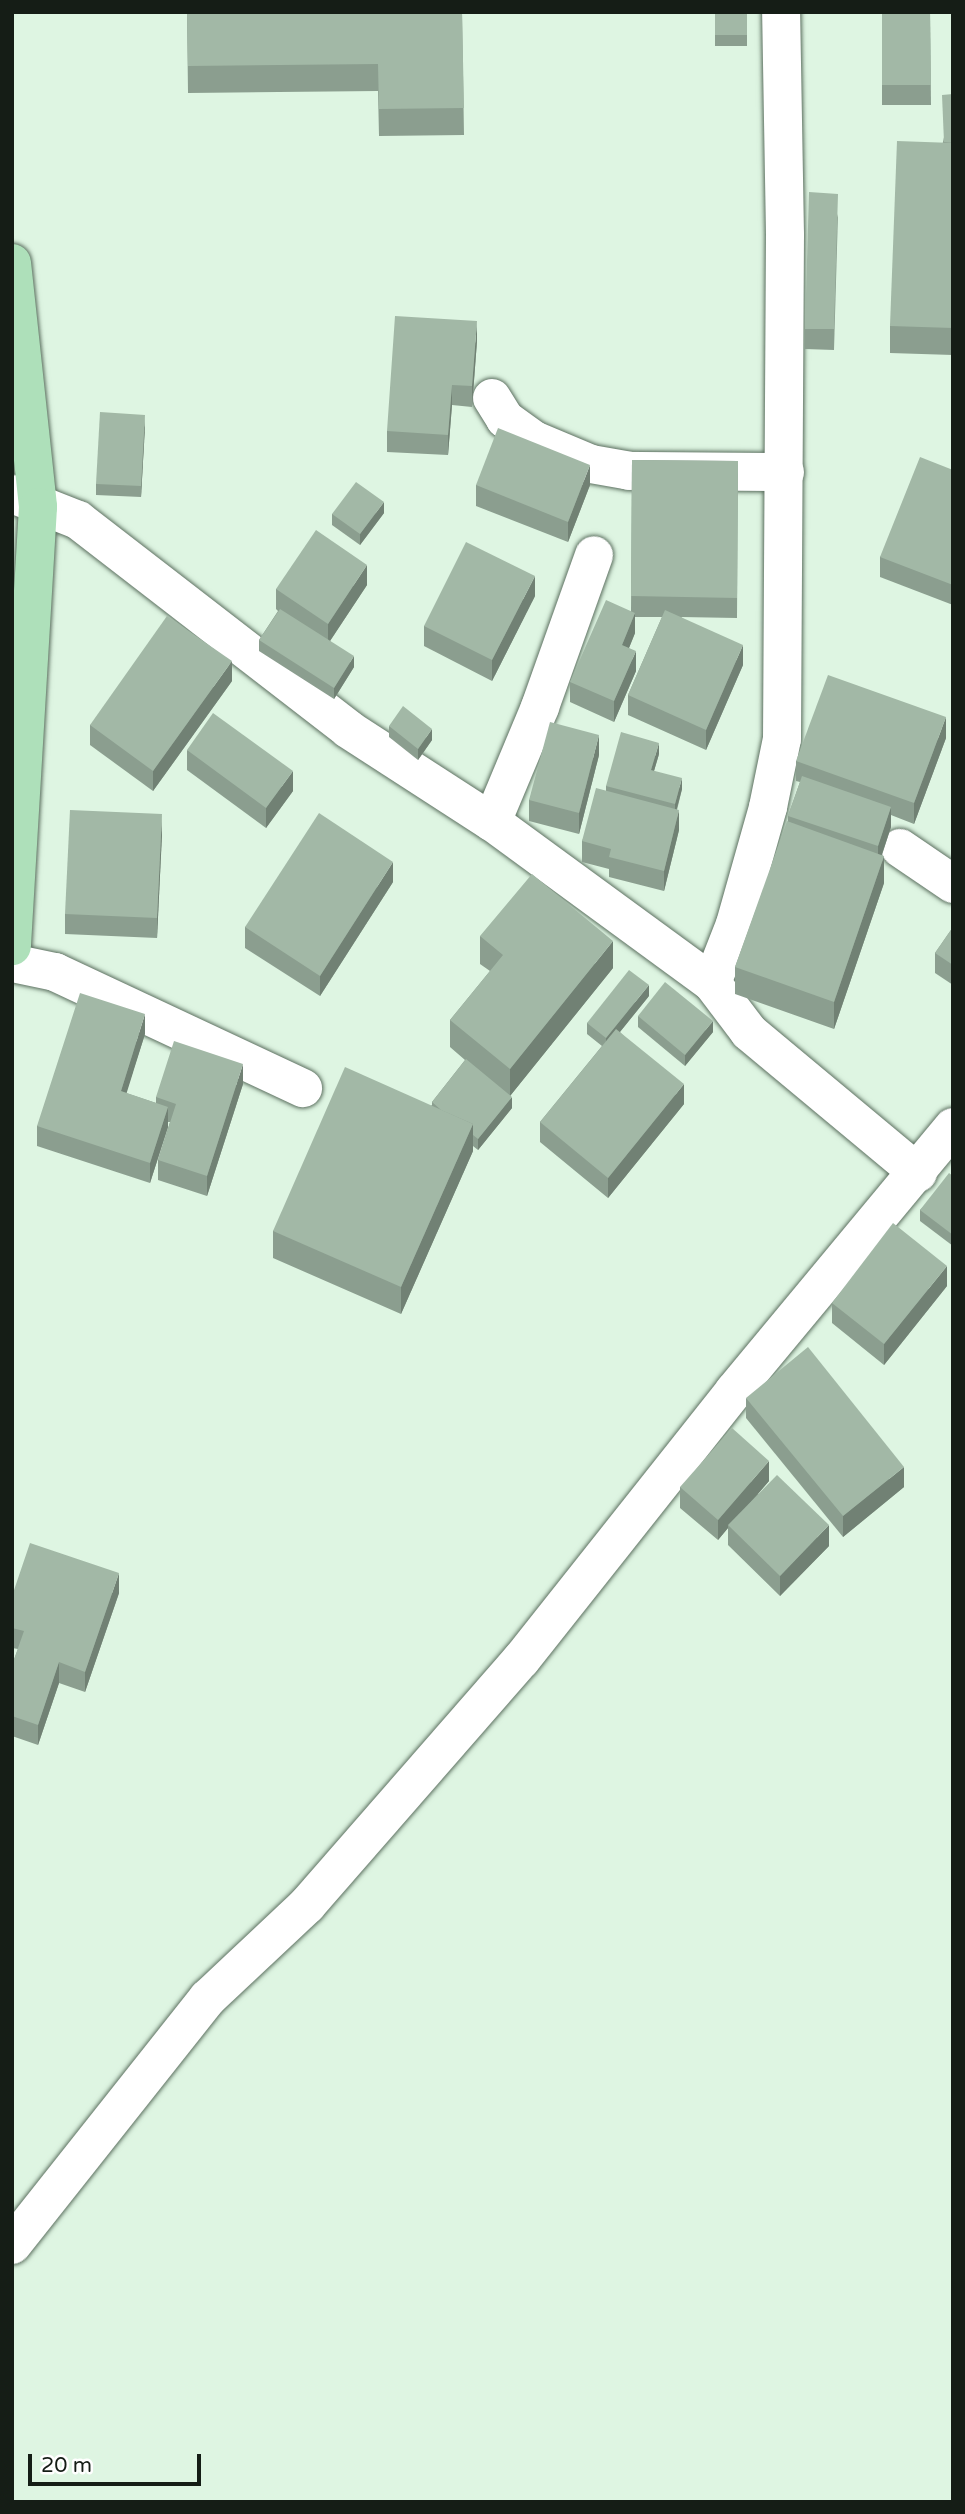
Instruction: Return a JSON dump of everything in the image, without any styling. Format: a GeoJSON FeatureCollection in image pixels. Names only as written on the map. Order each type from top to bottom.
{"type":"FeatureCollection","features":[{"type":"Feature","properties":{"kind":"main road"},"geometry":{"type":"LineString","coordinates":[[12,263],[25,500],[12,946]]}},
{"type":"Feature","properties":{"kind":"street"},"geometry":{"type":"LineString","coordinates":[[712,983],[735,924],[768,807],[782,739],[785,472],[781,12]]}},
{"type":"Feature","properties":{"kind":"street"},"geometry":{"type":"LineString","coordinates":[[492,398],[505,419],[534,440],[591,464],[629,471],[785,472]]}},
{"type":"Feature","properties":{"kind":"street"},"geometry":{"type":"LineString","coordinates":[[25,500],[78,520],[348,729],[492,822],[712,983],[749,1032],[918,1173]]}},
{"type":"Feature","properties":{"kind":"street"},"geometry":{"type":"LineString","coordinates":[[492,822],[540,707],[594,555]]}},
{"type":"Feature","properties":{"kind":"street"},"geometry":{"type":"LineString","coordinates":[[900,848],[953,884]]}},
{"type":"Feature","properties":{"kind":"street"},"geometry":{"type":"LineString","coordinates":[[12,963],[55,972],[303,1088]]}},
{"type":"Feature","properties":{"kind":"street"},"geometry":{"type":"LineString","coordinates":[[12,2245],[208,1998],[307,1905],[521,1660],[734,1391],[918,1173],[953,1127]]}},
{"type":"Feature","properties":{"kind":"building"},"geometry":{"type":"Polygon","coordinates":[[[187,12],[462,12],[464,108],[379,109],[378,64],[188,66],[187,12]]]}},
{"type":"Feature","properties":{"kind":"building"},"geometry":{"type":"Polygon","coordinates":[[[715,12],[747,12],[747,35],[715,35],[715,12]]]}},
{"type":"Feature","properties":{"kind":"building"},"geometry":{"type":"Polygon","coordinates":[[[882,12],[930,12],[931,85],[882,85],[882,12]]]}},
{"type":"Feature","properties":{"kind":"building"},"geometry":{"type":"Polygon","coordinates":[[[953,94],[953,143],[944,142],[942,95],[953,94]]]}},
{"type":"Feature","properties":{"kind":"building"},"geometry":{"type":"Polygon","coordinates":[[[897,141],[953,143],[953,328],[890,326],[897,141]]]}},
{"type":"Feature","properties":{"kind":"building"},"geometry":{"type":"Polygon","coordinates":[[[809,192],[838,194],[834,329],[805,329],[809,192]]]}},
{"type":"Feature","properties":{"kind":"building"},"geometry":{"type":"Polygon","coordinates":[[[395,316],[477,321],[472,386],[452,385],[448,435],[387,431],[395,316]]]}},
{"type":"Feature","properties":{"kind":"building"},"geometry":{"type":"Polygon","coordinates":[[[100,412],[145,415],[141,486],[96,484],[100,412]]]}},
{"type":"Feature","properties":{"kind":"building"},"geometry":{"type":"Polygon","coordinates":[[[498,428],[590,465],[568,522],[476,485],[498,428]]]}},
{"type":"Feature","properties":{"kind":"building"},"geometry":{"type":"Polygon","coordinates":[[[920,457],[953,470],[953,585],[880,557],[920,457]]]}},
{"type":"Feature","properties":{"kind":"building"},"geometry":{"type":"Polygon","coordinates":[[[632,460],[738,461],[737,598],[631,596],[632,460]]]}},
{"type":"Feature","properties":{"kind":"building"},"geometry":{"type":"Polygon","coordinates":[[[356,482],[384,502],[360,534],[332,514],[356,482]]]}},
{"type":"Feature","properties":{"kind":"building"},"geometry":{"type":"Polygon","coordinates":[[[316,530],[367,565],[328,624],[276,589],[316,530]]]}},
{"type":"Feature","properties":{"kind":"building"},"geometry":{"type":"Polygon","coordinates":[[[466,542],[535,576],[492,660],[424,626],[466,542]]]}},
{"type":"Feature","properties":{"kind":"building"},"geometry":{"type":"Polygon","coordinates":[[[606,600],[635,613],[622,645],[636,651],[614,701],[570,682],[606,600]]]}},
{"type":"Feature","properties":{"kind":"building"},"geometry":{"type":"Polygon","coordinates":[[[280,609],[354,656],[334,688],[259,640],[280,609]]]}},
{"type":"Feature","properties":{"kind":"building"},"geometry":{"type":"Polygon","coordinates":[[[665,610],[743,645],[706,730],[628,695],[665,610]]]}},
{"type":"Feature","properties":{"kind":"building"},"geometry":{"type":"Polygon","coordinates":[[[167,616],[232,661],[153,771],[90,725],[167,616]]]}},
{"type":"Feature","properties":{"kind":"building"},"geometry":{"type":"Polygon","coordinates":[[[828,675],[946,717],[914,803],[796,761],[828,675]]]}},
{"type":"Feature","properties":{"kind":"building"},"geometry":{"type":"Polygon","coordinates":[[[403,706],[432,729],[418,749],[389,726],[403,706]]]}},
{"type":"Feature","properties":{"kind":"building"},"geometry":{"type":"Polygon","coordinates":[[[213,713],[293,771],[266,808],[187,750],[213,713]]]}},
{"type":"Feature","properties":{"kind":"building"},"geometry":{"type":"Polygon","coordinates":[[[550,722],[599,735],[579,813],[529,800],[550,722]]]}},
{"type":"Feature","properties":{"kind":"building"},"geometry":{"type":"Polygon","coordinates":[[[621,732],[659,743],[651,770],[682,778],[675,804],[606,786],[621,732]]]}},
{"type":"Feature","properties":{"kind":"building"},"geometry":{"type":"Polygon","coordinates":[[[802,776],[891,807],[878,846],[788,816],[802,776]]]}},
{"type":"Feature","properties":{"kind":"building"},"geometry":{"type":"Polygon","coordinates":[[[596,788],[679,810],[664,871],[609,857],[611,849],[582,841],[596,788]]]}},
{"type":"Feature","properties":{"kind":"building"},"geometry":{"type":"Polygon","coordinates":[[[70,810],[162,814],[157,918],[65,914],[70,810]]]}},
{"type":"Feature","properties":{"kind":"building"},"geometry":{"type":"Polygon","coordinates":[[[319,813],[393,862],[320,976],[245,927],[319,813]]]}},
{"type":"Feature","properties":{"kind":"building"},"geometry":{"type":"Polygon","coordinates":[[[787,821],[884,856],[834,1002],[735,967],[787,821]]]}},
{"type":"Feature","properties":{"kind":"building"},"geometry":{"type":"Polygon","coordinates":[[[532,874],[613,941],[510,1069],[450,1020],[503,955],[480,936],[532,874]]]}},
{"type":"Feature","properties":{"kind":"building"},"geometry":{"type":"Polygon","coordinates":[[[953,927],[953,965],[935,953],[953,927]]]}},
{"type":"Feature","properties":{"kind":"building"},"geometry":{"type":"Polygon","coordinates":[[[629,970],[649,985],[606,1038],[587,1023],[629,970]]]}},
{"type":"Feature","properties":{"kind":"building"},"geometry":{"type":"Polygon","coordinates":[[[665,982],[713,1021],[685,1055],[638,1016],[665,982]]]}},
{"type":"Feature","properties":{"kind":"building"},"geometry":{"type":"Polygon","coordinates":[[[80,993],[145,1014],[121,1091],[168,1107],[150,1163],[37,1126],[80,993]]]}},
{"type":"Feature","properties":{"kind":"building"},"geometry":{"type":"Polygon","coordinates":[[[616,1029],[684,1084],[608,1178],[540,1122],[616,1029]]]}},
{"type":"Feature","properties":{"kind":"building"},"geometry":{"type":"Polygon","coordinates":[[[174,1041],[243,1064],[207,1176],[158,1160],[176,1104],[156,1097],[174,1041]]]}},
{"type":"Feature","properties":{"kind":"building"},"geometry":{"type":"Polygon","coordinates":[[[466,1059],[512,1097],[478,1139],[473,1135],[473,1124],[441,1110],[432,1102],[466,1059]]]}},
{"type":"Feature","properties":{"kind":"building"},"geometry":{"type":"Polygon","coordinates":[[[345,1067],[473,1124],[401,1287],[273,1231],[345,1067]]]}},
{"type":"Feature","properties":{"kind":"building"},"geometry":{"type":"Polygon","coordinates":[[[949,1173],[953,1176],[953,1235],[920,1210],[949,1173]]]}},
{"type":"Feature","properties":{"kind":"building"},"geometry":{"type":"Polygon","coordinates":[[[893,1223],[947,1266],[884,1344],[832,1303],[893,1223]]]}},
{"type":"Feature","properties":{"kind":"building"},"geometry":{"type":"Polygon","coordinates":[[[808,1347],[904,1467],[843,1516],[746,1398],[808,1347]]]}},
{"type":"Feature","properties":{"kind":"building"},"geometry":{"type":"Polygon","coordinates":[[[732,1428],[769,1461],[718,1520],[680,1487],[732,1428]]]}},
{"type":"Feature","properties":{"kind":"building"},"geometry":{"type":"Polygon","coordinates":[[[777,1475],[829,1525],[780,1576],[728,1525],[777,1475]]]}},
{"type":"Feature","properties":{"kind":"building"},"geometry":{"type":"Polygon","coordinates":[[[30,1543],[119,1573],[85,1672],[59,1662],[38,1725],[12,1716],[12,1665],[24,1631],[12,1628],[12,1596],[30,1543]]]}}]}
